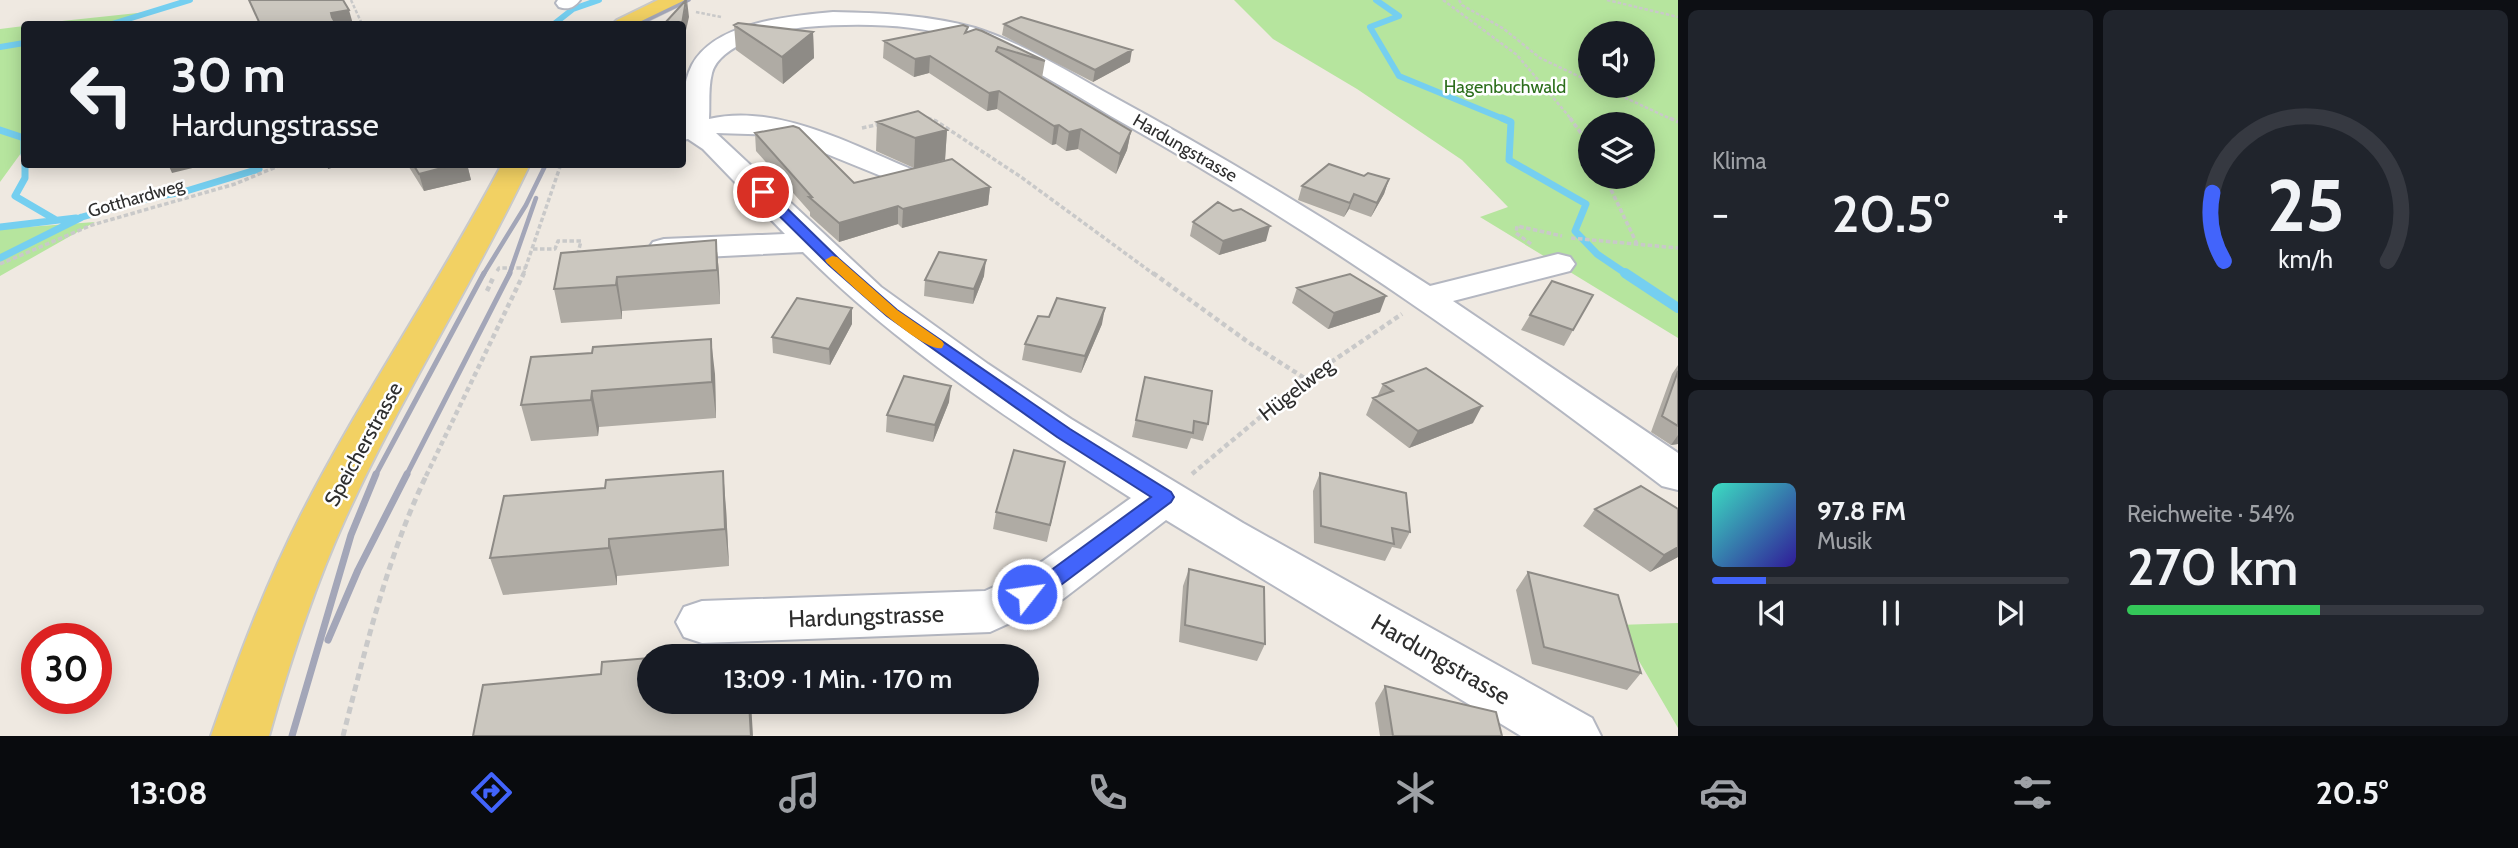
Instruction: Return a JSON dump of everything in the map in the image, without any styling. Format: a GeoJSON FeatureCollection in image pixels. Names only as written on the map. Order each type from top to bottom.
{"type":"FeatureCollection","features":[{"type":"Feature","properties":{"kind":"main road"},"geometry":{"type":"LineString","coordinates":[[630,21],[674,0]]}},
{"type":"Feature","properties":{"kind":"main road","name":"Speicherstrasse"},"geometry":{"type":"LineString","coordinates":[[240,736],[262,663],[338,485],[479,240],[514,168]]}},
{"type":"Feature","properties":{"kind":"street","name":"Hardungstrasse"},"geometry":{"type":"LineString","coordinates":[[1572,736],[1164,497],[1063,433],[892,313],[813,242],[713,142],[688,131],[697,119],[696,100],[701,73],[708,58],[731,42],[758,30],[794,22],[879,19],[926,24],[968,33],[1001,47],[1150,126],[1276,200],[1425,298],[1622,433],[1678,475]]}},
{"type":"Feature","properties":{"kind":"street"},"geometry":{"type":"LineString","coordinates":[[688,131],[720,124],[784,127],[901,175]]}},
{"type":"Feature","properties":{"kind":"street"},"geometry":{"type":"LineString","coordinates":[[578,253],[813,242]]}},
{"type":"Feature","properties":{"kind":"street"},"geometry":{"type":"LineString","coordinates":[[1425,298],[1558,264]]}},
{"type":"Feature","properties":{"kind":"street","name":"Hardungstrasse"},"geometry":{"type":"LineString","coordinates":[[702,622],[990,611],[1046,585],[1164,497]]}},
{"type":"Feature","properties":{"kind":"path"},"geometry":{"type":"LineString","coordinates":[[351,0],[361,21]]}},
{"type":"Feature","properties":{"kind":"path"},"geometry":{"type":"LineString","coordinates":[[1443,0],[1517,55],[1578,127]]}},
{"type":"Feature","properties":{"kind":"path"},"geometry":{"type":"LineString","coordinates":[[1459,0],[1462,5],[1504,29],[1540,58],[1578,76]]}},
{"type":"Feature","properties":{"kind":"path"},"geometry":{"type":"LineString","coordinates":[[1607,0],[1678,18]]}},
{"type":"Feature","properties":{"kind":"path"},"geometry":{"type":"LineString","coordinates":[[700,13],[723,18]]}},
{"type":"Feature","properties":{"kind":"path"},"geometry":{"type":"LineString","coordinates":[[1626,98],[1678,122]]}},
{"type":"Feature","properties":{"kind":"path"},"geometry":{"type":"LineString","coordinates":[[915,117],[926,116],[936,121],[1021,177],[1248,342],[1306,379]]}},
{"type":"Feature","properties":{"kind":"path","name":"Gotthardweg"},"geometry":{"type":"LineString","coordinates":[[0,264],[64,233],[239,184],[274,168]]}},
{"type":"Feature","properties":{"kind":"path"},"geometry":{"type":"LineString","coordinates":[[343,736],[378,602],[415,498],[526,268],[560,168]]}},
{"type":"Feature","properties":{"kind":"path"},"geometry":{"type":"LineString","coordinates":[[1611,189],[1637,244]]}},
{"type":"Feature","properties":{"kind":"path"},"geometry":{"type":"LineString","coordinates":[[1584,240],[1678,248]]}},
{"type":"Feature","properties":{"kind":"path"},"geometry":{"type":"LineString","coordinates":[[533,249],[555,249],[558,241],[581,242],[578,253]]}},
{"type":"Feature","properties":{"kind":"path"},"geometry":{"type":"LineString","coordinates":[[487,291],[499,268],[526,268]]}},
{"type":"Feature","properties":{"kind":"path","name":"Hügelweg"},"geometry":{"type":"LineString","coordinates":[[1201,467],[1306,379],[1396,318]]}},
{"type":"Feature","properties":{"kind":"green space","name":"Hagenbuchwald"},"geometry":{"type":"Polygon","coordinates":[[[1234,0],[1678,0],[1678,338],[1480,217],[1508,207],[1462,160],[1357,89],[1273,39],[1234,0]]]}},
{"type":"Feature","properties":{"kind":"green space"},"geometry":{"type":"Polygon","coordinates":[[[147,12],[130,21],[62,21],[147,12]]]}},
{"type":"Feature","properties":{"kind":"green space"},"geometry":{"type":"Polygon","coordinates":[[[21,26],[21,153],[0,182],[0,29],[21,26]]]}},
{"type":"Feature","properties":{"kind":"green space"},"geometry":{"type":"Polygon","coordinates":[[[95,222],[0,276],[0,229],[95,222]]]}},
{"type":"Feature","properties":{"kind":"green space"},"geometry":{"type":"Polygon","coordinates":[[[1678,623],[1678,728],[1618,625],[1678,623]]]}},
{"type":"Feature","properties":{"kind":"building"},"geometry":{"type":"Polygon","coordinates":[[[249,0],[343,0],[349,10],[331,13],[334,21],[259,21],[249,0]]]}},
{"type":"Feature","properties":{"kind":"building"},"geometry":{"type":"Polygon","coordinates":[[[686,0],[682,21],[667,21],[686,0]]]}},
{"type":"Feature","properties":{"kind":"building"},"geometry":{"type":"Polygon","coordinates":[[[1021,17],[1132,50],[1095,70],[1004,24],[1021,17]]]}},
{"type":"Feature","properties":{"kind":"building"},"geometry":{"type":"Polygon","coordinates":[[[738,23],[813,32],[782,57],[734,25],[738,23]]]}},
{"type":"Feature","properties":{"kind":"building"},"geometry":{"type":"Polygon","coordinates":[[[963,25],[968,27],[965,33],[976,29],[982,31],[1045,61],[998,47],[996,51],[1131,131],[1120,154],[1081,129],[1069,132],[1059,125],[1054,126],[999,91],[989,93],[930,56],[915,59],[884,41],[963,25]]]}},
{"type":"Feature","properties":{"kind":"building"},"geometry":{"type":"Polygon","coordinates":[[[918,111],[947,130],[915,138],[877,122],[918,111]]]}},
{"type":"Feature","properties":{"kind":"building"},"geometry":{"type":"Polygon","coordinates":[[[793,126],[799,128],[854,183],[952,159],[990,187],[903,209],[898,206],[839,223],[809,197],[812,197],[755,133],[793,126]]]}},
{"type":"Feature","properties":{"kind":"building"},"geometry":{"type":"Polygon","coordinates":[[[1329,164],[1364,176],[1368,173],[1389,179],[1377,203],[1354,194],[1350,203],[1302,186],[1329,164]]]}},
{"type":"Feature","properties":{"kind":"building"},"geometry":{"type":"Polygon","coordinates":[[[415,168],[442,168],[419,174],[415,168]]]}},
{"type":"Feature","properties":{"kind":"building"},"geometry":{"type":"Polygon","coordinates":[[[1218,202],[1233,211],[1241,209],[1270,226],[1223,241],[1193,222],[1218,202]]]}},
{"type":"Feature","properties":{"kind":"building"},"geometry":{"type":"Polygon","coordinates":[[[716,240],[717,270],[617,277],[616,285],[554,289],[561,253],[716,240]]]}},
{"type":"Feature","properties":{"kind":"building"},"geometry":{"type":"Polygon","coordinates":[[[939,252],[986,260],[974,289],[925,280],[939,252]]]}},
{"type":"Feature","properties":{"kind":"building"},"geometry":{"type":"Polygon","coordinates":[[[1350,274],[1386,296],[1334,313],[1297,288],[1350,274]]]}},
{"type":"Feature","properties":{"kind":"building"},"geometry":{"type":"Polygon","coordinates":[[[1552,281],[1593,295],[1573,330],[1530,315],[1552,281]]]}},
{"type":"Feature","properties":{"kind":"building"},"geometry":{"type":"Polygon","coordinates":[[[797,298],[852,308],[829,349],[772,337],[797,298]]]}},
{"type":"Feature","properties":{"kind":"building"},"geometry":{"type":"Polygon","coordinates":[[[1057,298],[1105,308],[1085,356],[1025,344],[1038,316],[1049,317],[1057,298]]]}},
{"type":"Feature","properties":{"kind":"building"},"geometry":{"type":"Polygon","coordinates":[[[711,339],[712,382],[592,391],[591,400],[521,405],[531,357],[592,353],[593,347],[711,339]]]}},
{"type":"Feature","properties":{"kind":"building"},"geometry":{"type":"Polygon","coordinates":[[[1426,368],[1482,406],[1418,431],[1373,398],[1393,391],[1383,384],[1426,368]]]}},
{"type":"Feature","properties":{"kind":"building"},"geometry":{"type":"Polygon","coordinates":[[[1678,371],[1678,426],[1662,416],[1678,371]]]}},
{"type":"Feature","properties":{"kind":"building"},"geometry":{"type":"Polygon","coordinates":[[[904,376],[951,386],[935,425],[887,415],[904,376]]]}},
{"type":"Feature","properties":{"kind":"building"},"geometry":{"type":"Polygon","coordinates":[[[1145,377],[1212,391],[1208,424],[1194,421],[1193,433],[1136,420],[1145,377]]]}},
{"type":"Feature","properties":{"kind":"building"},"geometry":{"type":"Polygon","coordinates":[[[1014,450],[1065,462],[1050,525],[996,512],[1014,450]]]}},
{"type":"Feature","properties":{"kind":"building"},"geometry":{"type":"Polygon","coordinates":[[[723,471],[725,529],[609,539],[609,548],[490,558],[504,496],[605,488],[606,480],[723,471]]]}},
{"type":"Feature","properties":{"kind":"building"},"geometry":{"type":"Polygon","coordinates":[[[1320,473],[1406,493],[1410,532],[1392,528],[1394,544],[1321,526],[1320,473]]]}},
{"type":"Feature","properties":{"kind":"building"},"geometry":{"type":"Polygon","coordinates":[[[1641,486],[1678,509],[1678,547],[1664,555],[1595,509],[1641,486]]]}},
{"type":"Feature","properties":{"kind":"building"},"geometry":{"type":"Polygon","coordinates":[[[1189,569],[1264,587],[1265,644],[1185,625],[1189,569]]]}},
{"type":"Feature","properties":{"kind":"building"},"geometry":{"type":"Polygon","coordinates":[[[1528,572],[1618,595],[1641,673],[1544,647],[1528,572]]]}},
{"type":"Feature","properties":{"kind":"building"},"geometry":{"type":"Polygon","coordinates":[[[637,659],[637,714],[750,714],[751,736],[473,736],[483,685],[601,674],[602,662],[637,659]]]}},
{"type":"Feature","properties":{"kind":"building"},"geometry":{"type":"Polygon","coordinates":[[[1385,686],[1496,712],[1502,736],[1393,736],[1385,686]]]}},
{"type":"Feature","properties":{"kind":"waterway"},"geometry":{"type":"LineString","coordinates":[[122,21],[190,0]]}},
{"type":"Feature","properties":{"kind":"waterway"},"geometry":{"type":"LineString","coordinates":[[558,21],[573,9],[599,0]]}},
{"type":"Feature","properties":{"kind":"waterway"},"geometry":{"type":"LineString","coordinates":[[1376,0],[1399,16],[1370,27],[1399,76],[1506,120]]}},
{"type":"Feature","properties":{"kind":"waterway"},"geometry":{"type":"LineString","coordinates":[[0,47],[21,44]]}},
{"type":"Feature","properties":{"kind":"waterway"},"geometry":{"type":"LineString","coordinates":[[1502,118],[1511,122],[1509,160],[1586,204],[1575,231],[1597,254],[1627,274]]}},
{"type":"Feature","properties":{"kind":"waterway"},"geometry":{"type":"LineString","coordinates":[[0,130],[21,137]]}},
{"type":"Feature","properties":{"kind":"waterway"},"geometry":{"type":"LineString","coordinates":[[25,168],[25,178],[15,196],[56,220]]}},
{"type":"Feature","properties":{"kind":"waterway"},"geometry":{"type":"LineString","coordinates":[[0,258],[82,217],[154,197],[183,192],[259,169]]}},
{"type":"Feature","properties":{"kind":"waterway"},"geometry":{"type":"LineString","coordinates":[[0,227],[76,218]]}},
{"type":"Feature","properties":{"kind":"waterway"},"geometry":{"type":"LineString","coordinates":[[1627,274],[1678,308]]}},
{"type":"Feature","properties":{"kind":"railway"},"geometry":{"type":"LineString","coordinates":[[645,21],[689,0]]}},
{"type":"Feature","properties":{"kind":"railway"},"geometry":{"type":"LineString","coordinates":[[483,275],[526,205],[544,168]]}},
{"type":"Feature","properties":{"kind":"railway"},"geometry":{"type":"LineString","coordinates":[[509,275],[536,198]]}},
{"type":"Feature","properties":{"kind":"railway"},"geometry":{"type":"LineString","coordinates":[[376,475],[484,273]]}},
{"type":"Feature","properties":{"kind":"railway"},"geometry":{"type":"LineString","coordinates":[[406,476],[509,275]]}},
{"type":"Feature","properties":{"kind":"railway"},"geometry":{"type":"LineString","coordinates":[[328,640],[358,570],[407,474]]}},
{"type":"Feature","properties":{"kind":"railway"},"geometry":{"type":"LineString","coordinates":[[292,736],[351,535],[376,475]]}},
{"type":"Feature","properties":{"kind":"slow traffic"},"geometry":{"type":"LineString","coordinates":[[832,260],[892,313],[937,344]]}},
{"type":"Feature","properties":{"kind":"route"},"geometry":{"type":"LineString","coordinates":[[763,192],[834,262],[892,313],[1063,433],[1164,497],[1046,585],[1027,594]]}}]}
